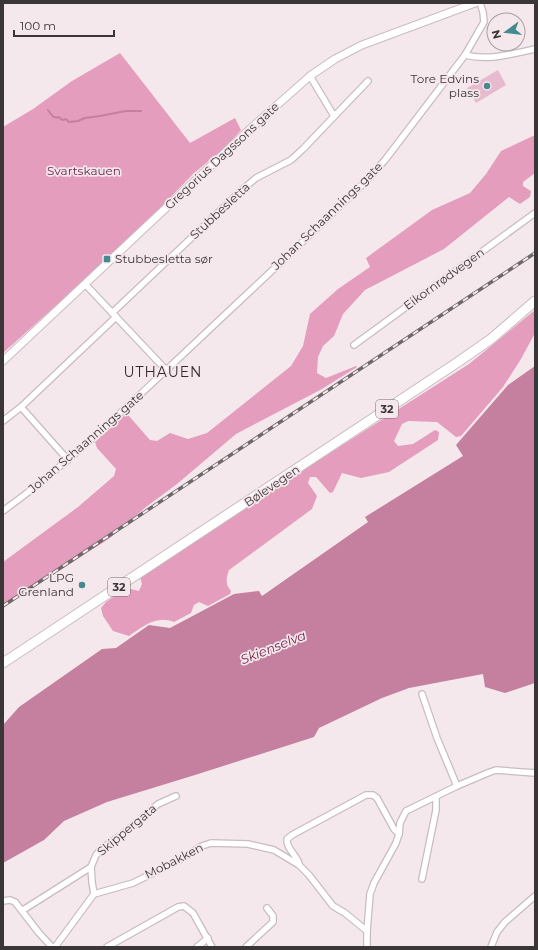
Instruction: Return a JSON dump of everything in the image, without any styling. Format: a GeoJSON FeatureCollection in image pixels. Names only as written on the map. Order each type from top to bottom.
{"type":"FeatureCollection","features":[{"type":"Feature","properties":{"kind":"main road","name":"Bølevegen"},"geometry":{"type":"LineString","coordinates":[[3,663],[458,362],[491,339],[535,301]]}},
{"type":"Feature","properties":{"kind":"street","name":"Gregorius Dagssons gate"},"geometry":{"type":"LineString","coordinates":[[3,361],[250,128],[310,76],[335,59],[362,45],[475,3]]}},
{"type":"Feature","properties":{"kind":"street","name":"Johan Schaannings gate"},"geometry":{"type":"LineString","coordinates":[[3,511],[26,495],[68,460],[166,370],[369,178],[385,160],[465,55],[484,22],[480,3]]}},
{"type":"Feature","properties":{"kind":"street"},"geometry":{"type":"LineString","coordinates":[[465,55],[474,57],[492,57],[535,49]]}},
{"type":"Feature","properties":{"kind":"street"},"geometry":{"type":"LineString","coordinates":[[310,76],[334,116]]}},
{"type":"Feature","properties":{"kind":"street","name":"Stubbesletta"},"geometry":{"type":"LineString","coordinates":[[3,421],[21,407],[243,188],[256,178],[291,160],[368,81]]}},
{"type":"Feature","properties":{"kind":"street","name":"Eikornrødvegen"},"geometry":{"type":"LineString","coordinates":[[354,345],[535,213]]}},
{"type":"Feature","properties":{"kind":"street"},"geometry":{"type":"LineString","coordinates":[[85,284],[166,370]]}},
{"type":"Feature","properties":{"kind":"street"},"geometry":{"type":"LineString","coordinates":[[21,407],[35,425],[68,460]]}},
{"type":"Feature","properties":{"kind":"street"},"geometry":{"type":"LineString","coordinates":[[422,694],[436,738],[457,786]]}},
{"type":"Feature","properties":{"kind":"street"},"geometry":{"type":"LineString","coordinates":[[367,947],[370,894],[396,843],[400,823],[406,812],[414,806],[481,775],[496,770],[535,773]]}},
{"type":"Feature","properties":{"kind":"street","name":"Mobakken"},"geometry":{"type":"LineString","coordinates":[[299,865],[298,861],[288,847],[287,839],[357,800],[370,795],[376,796],[394,829],[399,834]]}},
{"type":"Feature","properties":{"kind":"street","name":"Skippergata"},"geometry":{"type":"LineString","coordinates":[[23,910],[91,867],[96,855],[101,849],[124,833],[158,804],[176,796]]}},
{"type":"Feature","properties":{"kind":"street"},"geometry":{"type":"LineString","coordinates":[[422,879],[436,810],[436,797]]}},
{"type":"Feature","properties":{"kind":"street","name":"Mobakken"},"geometry":{"type":"LineString","coordinates":[[94,894],[132,883],[179,860],[202,846],[211,843],[262,846],[274,850],[299,865],[309,875],[333,906],[345,913],[367,931]]}},
{"type":"Feature","properties":{"kind":"street"},"geometry":{"type":"LineString","coordinates":[[3,901],[13,900],[23,910],[39,933],[53,947],[94,894],[91,867]]}},
{"type":"Feature","properties":{"kind":"street"},"geometry":{"type":"LineString","coordinates":[[491,947],[497,932],[501,927],[535,896]]}},
{"type":"Feature","properties":{"kind":"street"},"geometry":{"type":"LineString","coordinates":[[108,947],[178,907],[184,906],[192,912],[212,947]]}},
{"type":"Feature","properties":{"kind":"street"},"geometry":{"type":"LineString","coordinates":[[246,947],[273,922],[273,916],[267,908]]}},
{"type":"Feature","properties":{"kind":"street"},"geometry":{"type":"LineString","coordinates":[[197,947],[208,938]]}},
{"type":"Feature","properties":{"kind":"shaded area","name":"Tore Edvins plass"},"geometry":{"type":"Polygon","coordinates":[[[498,70],[506,85],[476,103],[467,88],[498,70]]]}},
{"type":"Feature","properties":{"kind":"green space","name":"Svartskauen"},"geometry":{"type":"Polygon","coordinates":[[[120,53],[190,143],[235,118],[241,130],[226,147],[194,173],[158,210],[80,284],[3,353],[3,127],[33,109],[72,81],[120,53]]]}},
{"type":"Feature","properties":{"kind":"green space"},"geometry":{"type":"Polygon","coordinates":[[[535,135],[535,173],[523,182],[523,186],[531,191],[530,197],[520,204],[509,197],[444,249],[365,290],[343,314],[334,336],[323,346],[318,357],[317,373],[326,378],[356,366],[357,367],[322,389],[236,434],[110,538],[3,607],[3,562],[78,507],[114,476],[116,469],[97,448],[95,442],[124,416],[129,416],[150,440],[157,441],[170,433],[188,439],[207,433],[291,366],[303,346],[310,314],[338,289],[370,267],[366,258],[432,210],[470,193],[486,174],[501,151],[535,135]]]}},
{"type":"Feature","properties":{"kind":"green space"},"geometry":{"type":"Polygon","coordinates":[[[535,310],[535,333],[521,359],[503,387],[461,436],[456,437],[437,422],[408,421],[402,424],[394,441],[398,446],[413,444],[435,430],[439,432],[438,440],[389,472],[361,478],[342,473],[333,492],[330,493],[316,477],[310,477],[308,483],[317,496],[312,509],[229,570],[227,581],[231,591],[230,594],[208,606],[199,602],[194,605],[191,613],[174,622],[168,620],[156,621],[145,625],[129,636],[113,631],[103,616],[101,608],[106,602],[126,588],[139,591],[142,584],[140,577],[222,522],[469,364],[535,310]]]}},
{"type":"Feature","properties":{"kind":"water","name":"Skienselva"},"geometry":{"type":"Polygon","coordinates":[[[535,366],[535,683],[505,693],[485,687],[483,674],[409,688],[382,698],[319,728],[314,737],[107,802],[64,821],[44,840],[3,863],[3,725],[19,707],[102,649],[116,648],[149,625],[170,628],[234,594],[259,591],[262,596],[368,522],[365,517],[463,456],[456,445],[508,385],[535,366]]]}},
{"type":"Feature","properties":{"kind":"waterway"},"geometry":{"type":"LineString","coordinates":[[48,110],[54,117],[59,117],[62,120],[66,119],[69,122],[126,111],[141,111]]}},
{"type":"Feature","properties":{"kind":"railway"},"geometry":{"type":"LineString","coordinates":[[3,606],[535,253]]}},
{"type":"Feature","properties":{"kind":"place","name":"Tore Edvins plass"},"geometry":{"type":"Point","coordinates":[487,86]}},
{"type":"Feature","properties":{"kind":"place","name":"Stubbesletta sør"},"geometry":{"type":"Point","coordinates":[107,259]}},
{"type":"Feature","properties":{"kind":"place","name":"LPG Grenland"},"geometry":{"type":"Point","coordinates":[82,585]}},
{"type":"Feature","properties":{"kind":"district","name":"UTHAUEN"},"geometry":{"type":"Point","coordinates":[163,372]}}]}
